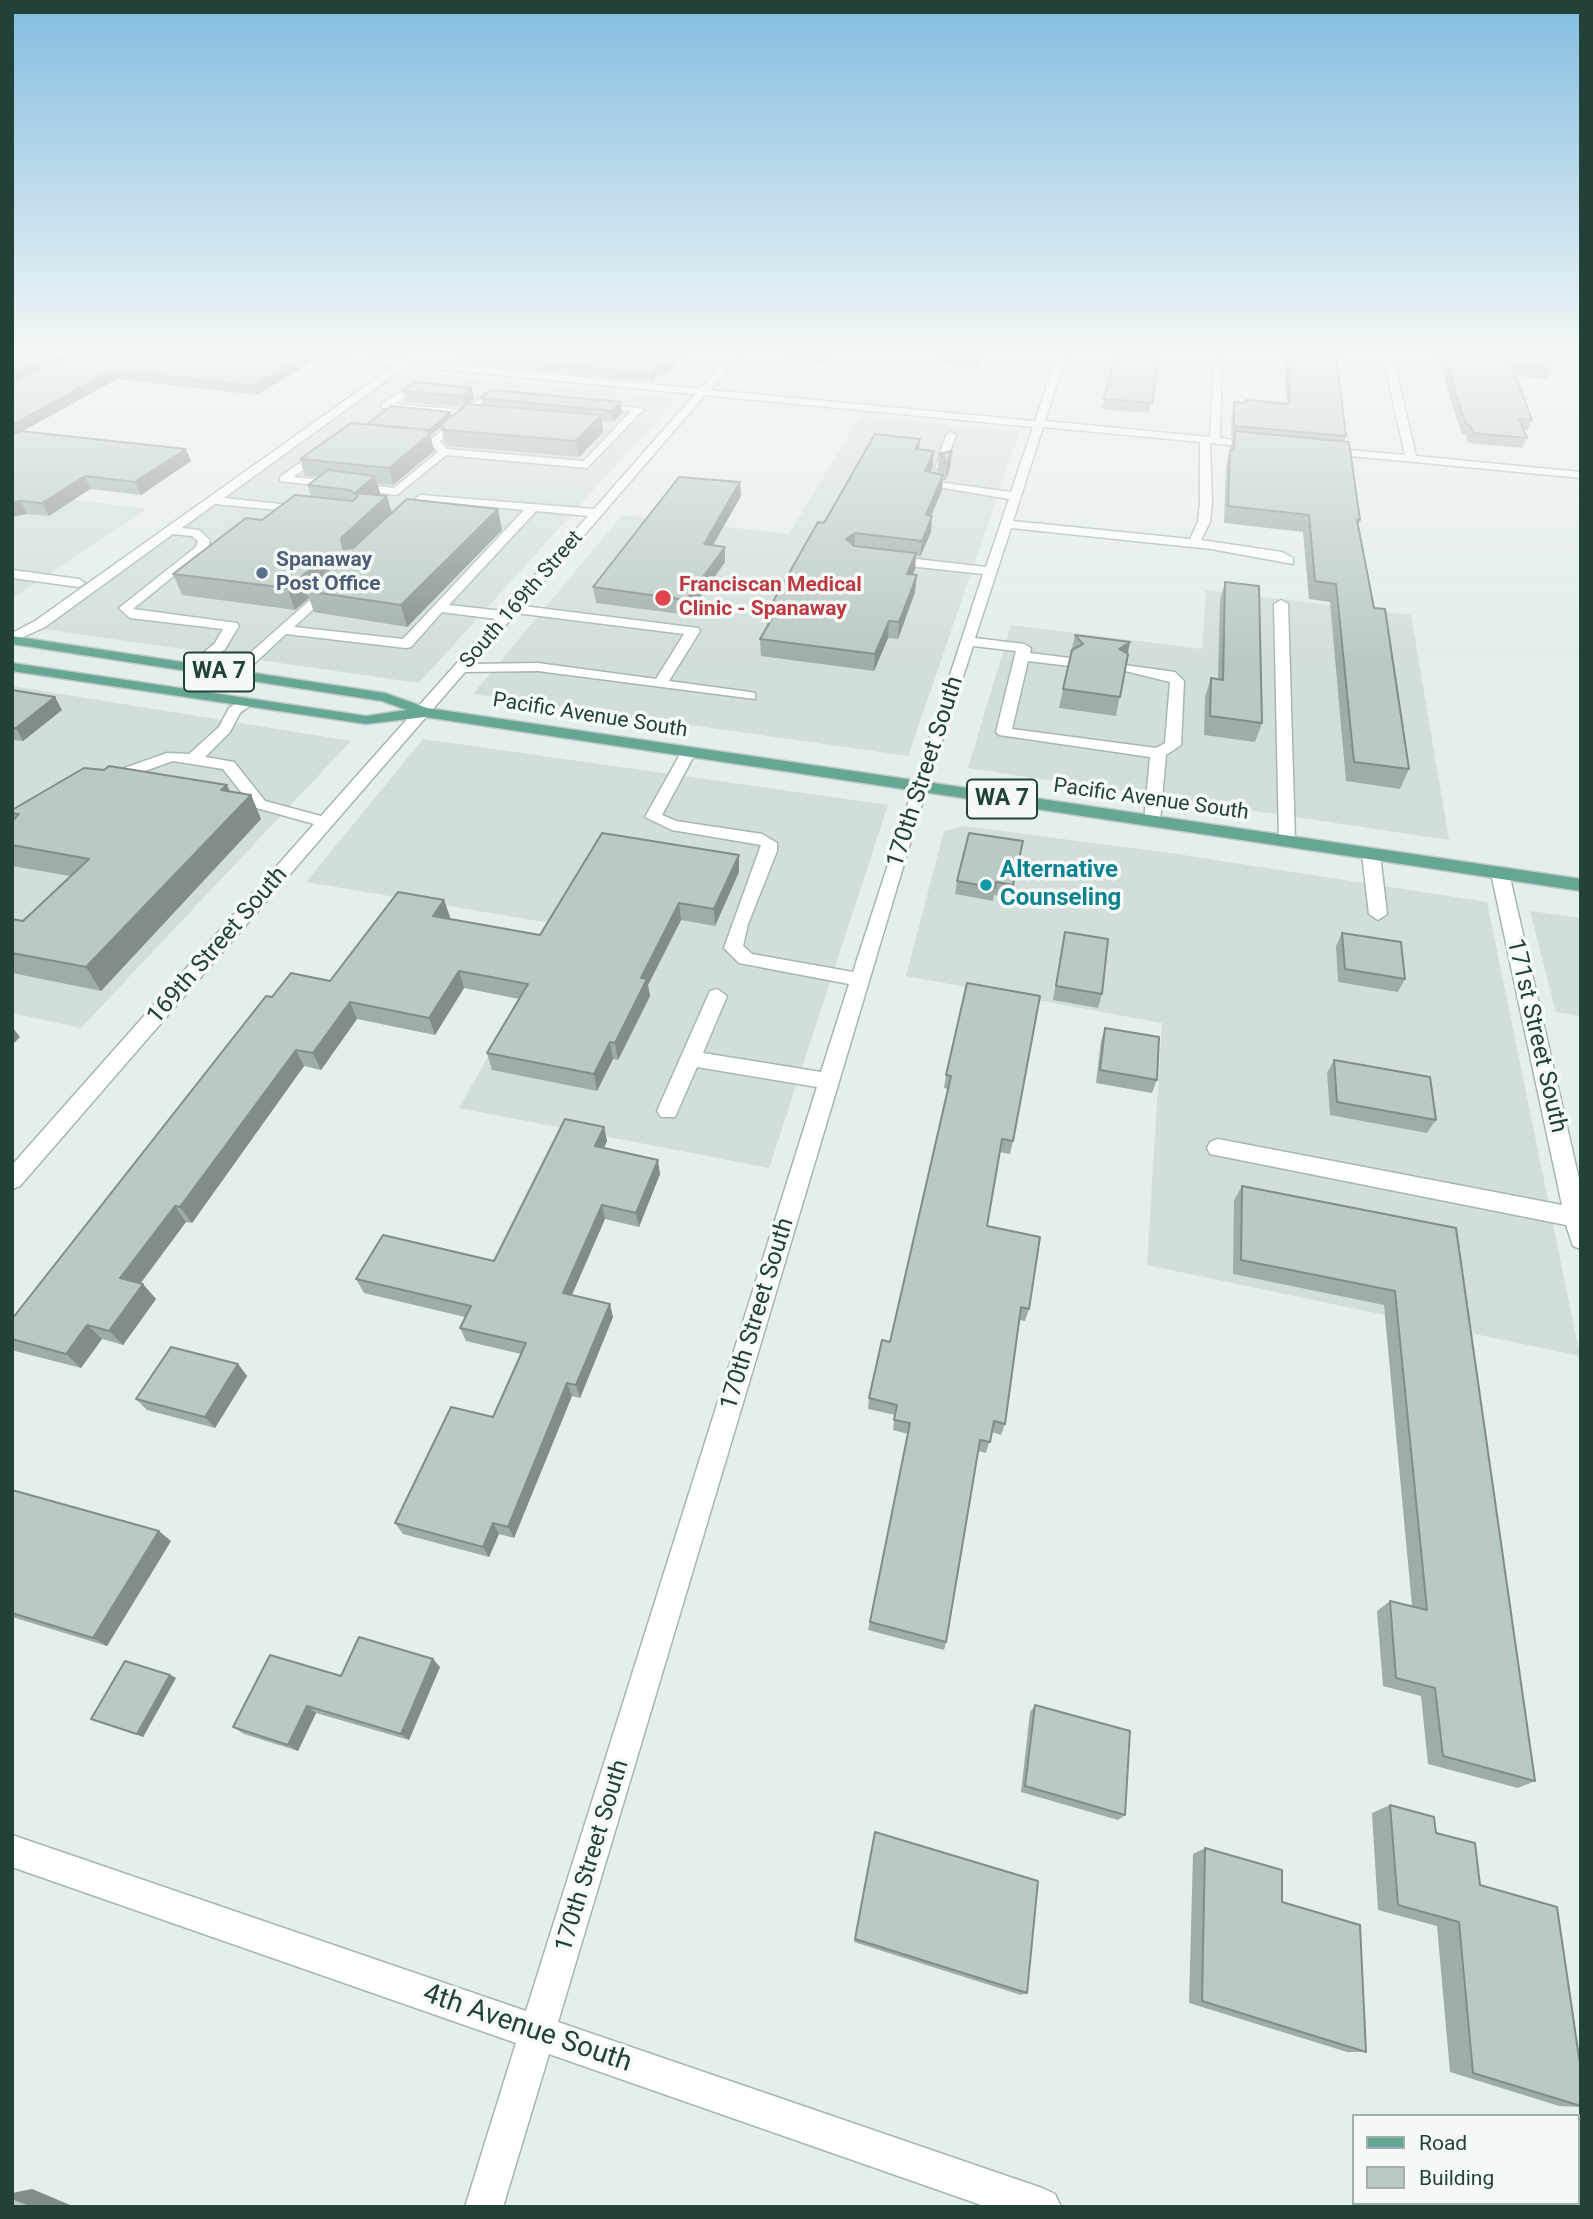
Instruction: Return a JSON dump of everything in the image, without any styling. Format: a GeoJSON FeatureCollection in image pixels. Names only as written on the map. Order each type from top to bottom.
{"type":"FeatureCollection","features":[{"type":"Feature","properties":{"kind":"main road","name":"Pacific Avenue South"},"geometry":{"type":"LineString","coordinates":[[12,638],[385,697],[424,712],[1581,885]]}},
{"type":"Feature","properties":{"kind":"main road","name":"Pacific Avenue South"},"geometry":{"type":"LineString","coordinates":[[12,667],[366,720],[424,712]]}},
{"type":"Feature","properties":{"kind":"street"},"geometry":{"type":"LineString","coordinates":[[12,638],[26,620],[262,457]]}},
{"type":"Feature","properties":{"kind":"street"},"geometry":{"type":"LineString","coordinates":[[12,638],[40,624],[272,457]]}},
{"type":"Feature","properties":{"kind":"street"},"geometry":{"type":"LineString","coordinates":[[311,457],[284,479],[397,492],[438,457]]}},
{"type":"Feature","properties":{"kind":"street"},"geometry":{"type":"LineString","coordinates":[[493,457],[587,465],[595,457]]}},
{"type":"Feature","properties":{"kind":"street","name":"South 169th Street"},"geometry":{"type":"LineString","coordinates":[[424,712],[647,457]]}},
{"type":"Feature","properties":{"kind":"street"},"geometry":{"type":"LineString","coordinates":[[943,457],[932,485],[1016,496]]}},
{"type":"Feature","properties":{"kind":"street","name":"170th Street South"},"geometry":{"type":"LineString","coordinates":[[484,2207],[919,787],[1030,457]]}},
{"type":"Feature","properties":{"kind":"street"},"geometry":{"type":"LineString","coordinates":[[1194,543],[1204,522],[1209,457]]}},
{"type":"Feature","properties":{"kind":"street"},"geometry":{"type":"LineString","coordinates":[[1386,457],[1581,475]]}},
{"type":"Feature","properties":{"kind":"street"},"geometry":{"type":"LineString","coordinates":[[393,524],[424,496],[598,513]]}},
{"type":"Feature","properties":{"kind":"street"},"geometry":{"type":"LineString","coordinates":[[212,499],[316,512]]}},
{"type":"Feature","properties":{"kind":"street"},"geometry":{"type":"LineString","coordinates":[[284,630],[406,644],[534,506]]}},
{"type":"Feature","properties":{"kind":"street"},"geometry":{"type":"LineString","coordinates":[[1008,524],[1194,543],[1278,555],[1289,561]]}},
{"type":"Feature","properties":{"kind":"street"},"geometry":{"type":"LineString","coordinates":[[169,530],[194,533],[204,540],[202,548],[126,608],[130,614],[232,626],[220,646],[193,668]]}},
{"type":"Feature","properties":{"kind":"street"},"geometry":{"type":"LineString","coordinates":[[881,559],[992,571]]}},
{"type":"Feature","properties":{"kind":"street"},"geometry":{"type":"LineString","coordinates":[[12,574],[79,583]]}},
{"type":"Feature","properties":{"kind":"street"},"geometry":{"type":"LineString","coordinates":[[235,674],[328,588]]}},
{"type":"Feature","properties":{"kind":"street"},"geometry":{"type":"LineString","coordinates":[[1281,604],[1287,841]]}},
{"type":"Feature","properties":{"kind":"street"},"geometry":{"type":"LineString","coordinates":[[439,608],[511,612],[693,631],[660,684]]}},
{"type":"Feature","properties":{"kind":"street"},"geometry":{"type":"LineString","coordinates":[[968,641],[1024,648],[1004,732],[1158,753],[1173,745],[1177,681],[1170,675],[1124,669]]}},
{"type":"Feature","properties":{"kind":"street"},"geometry":{"type":"LineString","coordinates":[[1023,656],[1070,662]]}},
{"type":"Feature","properties":{"kind":"street"},"geometry":{"type":"LineString","coordinates":[[463,668],[523,667],[750,696]]}},
{"type":"Feature","properties":{"kind":"street"},"geometry":{"type":"LineString","coordinates":[[193,759],[225,729],[234,710],[246,702]]}},
{"type":"Feature","properties":{"kind":"street","name":"169th Street South"},"geometry":{"type":"LineString","coordinates":[[12,1180],[424,712]]}},
{"type":"Feature","properties":{"kind":"street"},"geometry":{"type":"LineString","coordinates":[[688,752],[653,817],[672,825],[762,839],[769,843],[769,851],[739,924],[733,948],[746,959],[861,979]]}},
{"type":"Feature","properties":{"kind":"street"},"geometry":{"type":"LineString","coordinates":[[1152,821],[1158,753]]}},
{"type":"Feature","properties":{"kind":"street"},"geometry":{"type":"LineString","coordinates":[[90,786],[172,756],[193,759],[228,765],[259,804],[327,823]]}},
{"type":"Feature","properties":{"kind":"street"},"geometry":{"type":"LineString","coordinates":[[1371,854],[1378,914]]}},
{"type":"Feature","properties":{"kind":"street","name":"171st Street South"},"geometry":{"type":"LineString","coordinates":[[1500,873],[1581,1239]]}},
{"type":"Feature","properties":{"kind":"street"},"geometry":{"type":"LineString","coordinates":[[668,1111],[717,996]]}},
{"type":"Feature","properties":{"kind":"street"},"geometry":{"type":"LineString","coordinates":[[690,1058],[829,1082]]}},
{"type":"Feature","properties":{"kind":"street"},"geometry":{"type":"LineString","coordinates":[[1218,1148],[1576,1217]]}},
{"type":"Feature","properties":{"kind":"street","name":"4th Avenue South"},"geometry":{"type":"LineString","coordinates":[[12,1851],[1042,2207]]}},
{"type":"Feature","properties":{"kind":"shaded area"},"geometry":{"type":"Polygon","coordinates":[[[283,457],[624,457],[419,683],[43,629],[283,457]]]}},
{"type":"Feature","properties":{"kind":"shaded area"},"geometry":{"type":"Polygon","coordinates":[[[836,457],[1011,457],[908,756],[473,694],[622,515],[789,534],[836,457]]]}},
{"type":"Feature","properties":{"kind":"shaded area"},"geometry":{"type":"Polygon","coordinates":[[[12,492],[147,509],[12,599],[12,492]]]}},
{"type":"Feature","properties":{"kind":"shaded area"},"geometry":{"type":"Polygon","coordinates":[[[1206,590],[1411,615],[1449,840],[968,768],[1011,625],[1202,649],[1206,590]]]}},
{"type":"Feature","properties":{"kind":"shaded area"},"geometry":{"type":"Polygon","coordinates":[[[12,686],[351,741],[81,1028],[12,1013],[12,686]]]}},
{"type":"Feature","properties":{"kind":"shaded area"},"geometry":{"type":"Polygon","coordinates":[[[423,739],[888,805],[769,1168],[459,1108],[562,925],[306,882],[423,739]]]}},
{"type":"Feature","properties":{"kind":"shaded area"},"geometry":{"type":"Polygon","coordinates":[[[963,826],[1170,853],[1487,902],[1580,1356],[1147,1265],[1162,1023],[906,976],[944,831],[963,826]]]}},
{"type":"Feature","properties":{"kind":"shaded area"},"geometry":{"type":"Polygon","coordinates":[[[1530,911],[1581,918],[1581,1016],[1556,1012],[1530,911]]]}},
{"type":"Feature","properties":{"kind":"building"},"geometry":{"type":"Polygon","coordinates":[[[12,457],[174,457],[135,482],[85,476],[42,503],[12,502],[12,457]]]}},
{"type":"Feature","properties":{"kind":"building"},"geometry":{"type":"Polygon","coordinates":[[[303,457],[403,457],[389,468],[300,459],[303,457]]]}},
{"type":"Feature","properties":{"kind":"building"},"geometry":{"type":"Polygon","coordinates":[[[862,457],[932,457],[925,471],[943,475],[926,515],[932,516],[922,541],[855,533],[846,539],[854,546],[916,553],[907,574],[917,575],[899,622],[889,621],[875,654],[760,639],[774,615],[766,614],[818,522],[824,523],[862,457]]]}},
{"type":"Feature","properties":{"kind":"building"},"geometry":{"type":"Polygon","coordinates":[[[1230,457],[1351,457],[1360,520],[1357,520],[1374,608],[1385,609],[1409,769],[1354,762],[1336,584],[1315,581],[1309,515],[1228,506],[1230,457]]]}},
{"type":"Feature","properties":{"kind":"building"},"geometry":{"type":"Polygon","coordinates":[[[328,470],[375,476],[355,493],[387,496],[341,538],[343,549],[353,548],[407,499],[498,509],[401,605],[306,591],[328,572],[328,562],[322,560],[287,588],[173,574],[246,518],[262,520],[295,495],[353,501],[358,496],[350,490],[308,485],[328,470]]]}},
{"type":"Feature","properties":{"kind":"building"},"geometry":{"type":"Polygon","coordinates":[[[679,477],[740,482],[704,544],[725,547],[686,600],[593,587],[679,477]]]}},
{"type":"Feature","properties":{"kind":"building"},"geometry":{"type":"Polygon","coordinates":[[[1225,582],[1259,586],[1262,723],[1210,716],[1211,678],[1223,680],[1225,582]]]}},
{"type":"Feature","properties":{"kind":"building"},"geometry":{"type":"Polygon","coordinates":[[[1075,635],[1130,642],[1119,649],[1128,654],[1120,697],[1063,689],[1072,650],[1083,644],[1075,635]]]}},
{"type":"Feature","properties":{"kind":"building"},"geometry":{"type":"Polygon","coordinates":[[[12,690],[55,697],[16,728],[12,728],[12,690]]]}},
{"type":"Feature","properties":{"kind":"building"},"geometry":{"type":"Polygon","coordinates":[[[109,766],[227,785],[221,790],[251,795],[86,967],[12,953],[12,919],[23,921],[89,859],[12,845],[12,821],[19,814],[12,813],[12,810],[84,768],[104,770],[109,766]]]}},
{"type":"Feature","properties":{"kind":"building"},"geometry":{"type":"Polygon","coordinates":[[[602,833],[739,855],[714,909],[679,903],[641,978],[647,979],[615,1043],[610,1042],[594,1074],[487,1053],[528,984],[459,971],[429,1018],[350,1002],[313,1053],[296,1050],[180,1207],[175,1206],[120,1278],[143,1284],[109,1331],[87,1325],[66,1354],[12,1339],[12,1319],[266,996],[272,997],[291,973],[330,981],[398,892],[444,900],[433,916],[540,935],[602,833]]]}},
{"type":"Feature","properties":{"kind":"building"},"geometry":{"type":"Polygon","coordinates":[[[969,833],[1023,841],[1013,885],[996,882],[995,888],[957,881],[969,833]]]}},
{"type":"Feature","properties":{"kind":"building"},"geometry":{"type":"Polygon","coordinates":[[[1065,932],[1108,939],[1102,994],[1056,986],[1065,932]]]}},
{"type":"Feature","properties":{"kind":"building"},"geometry":{"type":"Polygon","coordinates":[[[1342,933],[1401,942],[1405,979],[1345,969],[1342,933]]]}},
{"type":"Feature","properties":{"kind":"building"},"geometry":{"type":"Polygon","coordinates":[[[967,983],[1040,996],[1013,1141],[1002,1139],[987,1226],[1040,1237],[1029,1309],[1021,1307],[1005,1424],[994,1421],[990,1442],[980,1440],[946,1642],[870,1622],[910,1423],[894,1420],[897,1405],[869,1398],[882,1340],[890,1342],[951,1076],[946,1075],[967,983]]]}},
{"type":"Feature","properties":{"kind":"building"},"geometry":{"type":"Polygon","coordinates":[[[1105,1028],[1159,1037],[1157,1080],[1100,1070],[1105,1028]]]}},
{"type":"Feature","properties":{"kind":"building"},"geometry":{"type":"Polygon","coordinates":[[[1334,1060],[1430,1077],[1436,1120],[1337,1102],[1334,1060]]]}},
{"type":"Feature","properties":{"kind":"building"},"geometry":{"type":"Polygon","coordinates":[[[565,1119],[604,1127],[595,1146],[658,1160],[636,1213],[602,1205],[563,1293],[610,1304],[576,1385],[567,1383],[508,1527],[493,1523],[483,1547],[395,1523],[451,1407],[493,1417],[526,1343],[460,1328],[471,1306],[356,1279],[383,1235],[494,1261],[565,1119]]]}},
{"type":"Feature","properties":{"kind":"building"},"geometry":{"type":"Polygon","coordinates":[[[1242,1186],[1456,1228],[1535,1781],[1443,1756],[1435,1688],[1396,1678],[1390,1601],[1427,1610],[1395,1291],[1241,1260],[1242,1186]]]}},
{"type":"Feature","properties":{"kind":"building"},"geometry":{"type":"Polygon","coordinates":[[[171,1347],[238,1364],[205,1417],[136,1399],[171,1347]]]}},
{"type":"Feature","properties":{"kind":"building"},"geometry":{"type":"Polygon","coordinates":[[[12,1490],[159,1531],[93,1638],[12,1613],[12,1490]]]}},
{"type":"Feature","properties":{"kind":"building"},"geometry":{"type":"Polygon","coordinates":[[[359,1637],[433,1659],[401,1734],[307,1706],[288,1745],[233,1727],[270,1655],[341,1676],[359,1637]]]}},
{"type":"Feature","properties":{"kind":"building"},"geometry":{"type":"Polygon","coordinates":[[[125,1661],[170,1675],[137,1734],[91,1719],[125,1661]]]}},
{"type":"Feature","properties":{"kind":"building"},"geometry":{"type":"Polygon","coordinates":[[[1035,1705],[1130,1731],[1125,1815],[1025,1786],[1035,1705]]]}},
{"type":"Feature","properties":{"kind":"building"},"geometry":{"type":"Polygon","coordinates":[[[1390,1805],[1434,1817],[1436,1833],[1475,1843],[1480,1885],[1557,1907],[1581,2071],[1581,2106],[1473,2073],[1459,1922],[1398,1905],[1390,1805]]]}},
{"type":"Feature","properties":{"kind":"building"},"geometry":{"type":"Polygon","coordinates":[[[875,1832],[1038,1881],[1027,1993],[855,1939],[875,1832]]]}},
{"type":"Feature","properties":{"kind":"building"},"geometry":{"type":"Polygon","coordinates":[[[1205,1848],[1282,1870],[1282,1902],[1360,1925],[1366,2052],[1202,2001],[1205,1848]]]}},
{"type":"Feature","properties":{"kind":"building"},"geometry":{"type":"Polygon","coordinates":[[[12,2198],[35,2207],[12,2207],[12,2198]]]}},
{"type":"Feature","properties":{"kind":"place","name":"Spanaway Post Office"},"geometry":{"type":"Point","coordinates":[262,573]}},
{"type":"Feature","properties":{"kind":"place","name":"Franciscan Medical Clinic - Spanaway"},"geometry":{"type":"Point","coordinates":[663,598]}},
{"type":"Feature","properties":{"kind":"place","name":"Alternative Counseling"},"geometry":{"type":"Point","coordinates":[986,885]}}]}
